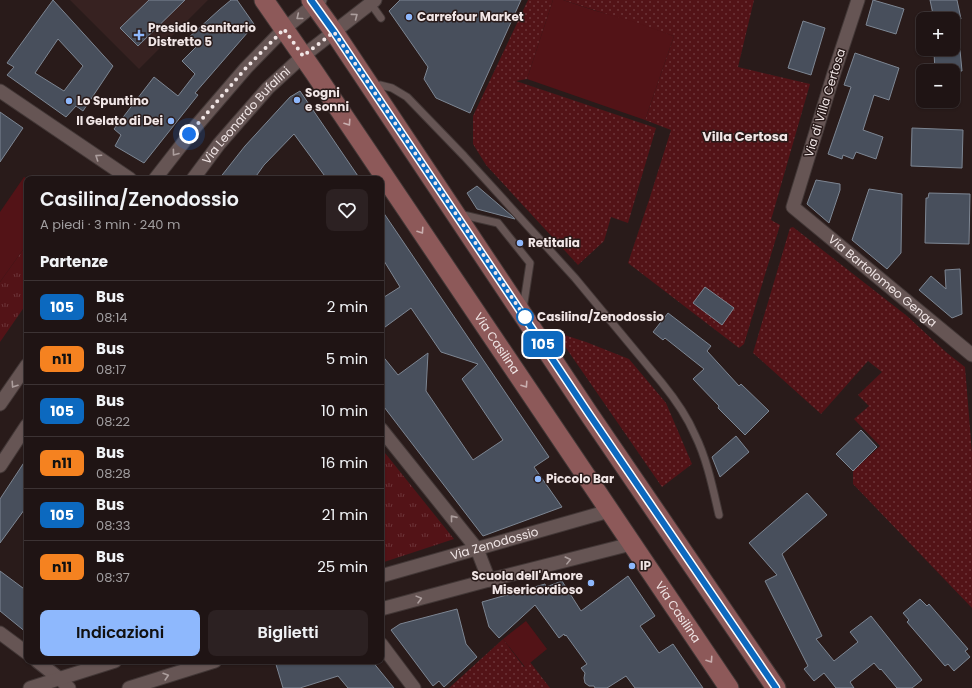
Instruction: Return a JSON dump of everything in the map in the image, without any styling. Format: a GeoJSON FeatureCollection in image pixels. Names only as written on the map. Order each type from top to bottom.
{"type":"FeatureCollection","features":[{"type":"Feature","properties":{"kind":"main road","name":"Via Casilina"},"geometry":{"type":"LineString","coordinates":[[264,0],[384,176]]}},
{"type":"Feature","properties":{"kind":"main road"},"geometry":{"type":"LineString","coordinates":[[315,2],[372,90],[698,576],[776,688]]}},
{"type":"Feature","properties":{"kind":"main road","name":"Via Casilina"},"geometry":{"type":"LineString","coordinates":[[384,176],[729,688]]}},
{"type":"Feature","properties":{"kind":"street","name":"Via di Villa Certosa"},"geometry":{"type":"LineString","coordinates":[[793,207],[858,0]]}},
{"type":"Feature","properties":{"kind":"street"},"geometry":{"type":"LineString","coordinates":[[157,176],[182,143],[246,68],[284,29],[315,2]]}},
{"type":"Feature","properties":{"kind":"street","name":"Via Leonardo Bufalini"},"geometry":{"type":"LineString","coordinates":[[195,176],[223,140],[268,88],[303,56],[373,2]]}},
{"type":"Feature","properties":{"kind":"street"},"geometry":{"type":"LineString","coordinates":[[0,91],[126,176]]}},
{"type":"Feature","properties":{"kind":"street","name":"Via Bartolomeo Genga"},"geometry":{"type":"LineString","coordinates":[[793,207],[972,355]]}},
{"type":"Feature","properties":{"kind":"street"},"geometry":{"type":"LineString","coordinates":[[0,404],[24,369]]}},
{"type":"Feature","properties":{"kind":"street"},"geometry":{"type":"LineString","coordinates":[[384,433],[477,549],[489,580]]}},
{"type":"Feature","properties":{"kind":"street"},"geometry":{"type":"LineString","coordinates":[[0,466],[24,434]]}},
{"type":"Feature","properties":{"kind":"street","name":"Via Zenodossio"},"geometry":{"type":"LineString","coordinates":[[384,575],[609,511]]}},
{"type":"Feature","properties":{"kind":"street"},"geometry":{"type":"LineString","coordinates":[[384,608],[631,544]]}},
{"type":"Feature","properties":{"kind":"street"},"geometry":{"type":"LineString","coordinates":[[0,633],[24,652]]}},
{"type":"Feature","properties":{"kind":"street"},"geometry":{"type":"LineString","coordinates":[[384,648],[414,688]]}},
{"type":"Feature","properties":{"kind":"street"},"geometry":{"type":"LineString","coordinates":[[40,664],[63,685]]}},
{"type":"Feature","properties":{"kind":"street"},"geometry":{"type":"LineString","coordinates":[[30,688],[63,685],[108,664]]}},
{"type":"Feature","properties":{"kind":"street"},"geometry":{"type":"LineString","coordinates":[[129,688],[205,664]]}},
{"type":"Feature","properties":{"kind":"lane"},"geometry":{"type":"LineString","coordinates":[[373,2],[381,18]]}},
{"type":"Feature","properties":{"kind":"lane"},"geometry":{"type":"LineString","coordinates":[[372,90],[380,85],[392,88],[407,97],[464,156],[575,278],[657,377],[676,401],[696,435],[709,473],[719,515]]}},
{"type":"Feature","properties":{"kind":"lane"},"geometry":{"type":"LineString","coordinates":[[454,212],[498,223],[530,263],[522,313]]}},
{"type":"Feature","properties":{"kind":"shaded area","name":"Presidio sanitario Distretto 5"},"geometry":{"type":"Polygon","coordinates":[[[70,0],[208,0],[139,69],[70,0]]]}},
{"type":"Feature","properties":{"kind":"green space"},"geometry":{"type":"Polygon","coordinates":[[[528,0],[553,0],[527,79],[516,81],[656,128],[628,223],[611,217],[604,241],[578,265],[486,165],[473,144],[473,116],[528,0]]]}},
{"type":"Feature","properties":{"kind":"green space"},"geometry":{"type":"Polygon","coordinates":[[[553,0],[563,0],[632,21],[674,36],[645,120],[527,79],[553,0]]]}},
{"type":"Feature","properties":{"kind":"green space"},"geometry":{"type":"Polygon","coordinates":[[[563,0],[754,0],[738,67],[810,84],[771,220],[780,225],[744,344],[739,348],[628,263],[671,130],[645,120],[674,36],[563,0]]]}},
{"type":"Feature","properties":{"kind":"green space"},"geometry":{"type":"Polygon","coordinates":[[[24,177],[24,248],[0,282],[0,212],[24,177]]]}},
{"type":"Feature","properties":{"kind":"green space"},"geometry":{"type":"Polygon","coordinates":[[[793,227],[907,316],[947,353],[965,367],[972,453],[972,608],[853,484],[853,471],[880,446],[854,419],[869,406],[858,395],[882,372],[868,361],[821,414],[753,353],[790,228],[793,227]]]}},
{"type":"Feature","properties":{"kind":"green space"},"geometry":{"type":"Polygon","coordinates":[[[24,248],[24,307],[0,342],[0,282],[24,248]]]}},
{"type":"Feature","properties":{"kind":"green space"},"geometry":{"type":"Polygon","coordinates":[[[555,332],[586,342],[629,359],[666,403],[692,464],[662,487],[555,332]]]}},
{"type":"Feature","properties":{"kind":"green space"},"geometry":{"type":"Polygon","coordinates":[[[384,452],[454,539],[384,562],[384,452]]]}},
{"type":"Feature","properties":{"kind":"green space"},"geometry":{"type":"Polygon","coordinates":[[[526,621],[547,649],[525,667],[503,639],[526,621]]]}},
{"type":"Feature","properties":{"kind":"green space"},"geometry":{"type":"Polygon","coordinates":[[[503,639],[524,667],[530,662],[550,688],[449,688],[503,639]]]}},
{"type":"Feature","properties":{"kind":"building"},"geometry":{"type":"Polygon","coordinates":[[[53,0],[113,66],[83,111],[76,106],[66,117],[7,75],[14,67],[7,63],[53,0]],[[58,39],[35,73],[64,91],[83,66],[58,39]]]}},
{"type":"Feature","properties":{"kind":"building"},"geometry":{"type":"Polygon","coordinates":[[[149,0],[185,0],[138,46],[120,28],[149,0]]]}},
{"type":"Feature","properties":{"kind":"building"},"geometry":{"type":"Polygon","coordinates":[[[231,0],[237,0],[256,27],[248,32],[195,93],[198,95],[144,163],[115,146],[121,135],[114,129],[154,77],[178,96],[195,74],[182,61],[196,47],[187,39],[231,0]]]}},
{"type":"Feature","properties":{"kind":"building"},"geometry":{"type":"Polygon","coordinates":[[[400,0],[521,0],[470,113],[436,98],[424,79],[428,67],[389,11],[400,0]]]}},
{"type":"Feature","properties":{"kind":"building"},"geometry":{"type":"Polygon","coordinates":[[[873,0],[904,9],[896,34],[866,25],[873,0]]]}},
{"type":"Feature","properties":{"kind":"building"},"geometry":{"type":"Polygon","coordinates":[[[930,0],[957,0],[960,12],[933,12],[930,0]]]}},
{"type":"Feature","properties":{"kind":"building"},"geometry":{"type":"Polygon","coordinates":[[[803,21],[825,28],[811,75],[788,68],[803,21]]]}},
{"type":"Feature","properties":{"kind":"building"},"geometry":{"type":"Polygon","coordinates":[[[960,50],[962,71],[960,71],[960,64],[935,64],[934,56],[960,56],[960,50]]]}},
{"type":"Feature","properties":{"kind":"building"},"geometry":{"type":"Polygon","coordinates":[[[855,53],[899,68],[889,100],[874,95],[863,130],[883,137],[876,159],[856,152],[853,159],[843,155],[842,159],[828,154],[851,87],[844,85],[855,53]]]}},
{"type":"Feature","properties":{"kind":"building"},"geometry":{"type":"Polygon","coordinates":[[[300,91],[358,176],[325,176],[294,134],[264,165],[256,176],[221,176],[245,146],[290,97],[300,91]]]}},
{"type":"Feature","properties":{"kind":"building"},"geometry":{"type":"Polygon","coordinates":[[[0,112],[23,128],[0,162],[0,112]]]}},
{"type":"Feature","properties":{"kind":"building"},"geometry":{"type":"Polygon","coordinates":[[[912,128],[963,130],[962,168],[911,166],[912,128]]]}},
{"type":"Feature","properties":{"kind":"building"},"geometry":{"type":"Polygon","coordinates":[[[816,180],[840,184],[840,190],[829,223],[807,204],[816,180]]]}},
{"type":"Feature","properties":{"kind":"building"},"geometry":{"type":"Polygon","coordinates":[[[477,186],[515,219],[477,209],[467,193],[477,186]]]}},
{"type":"Feature","properties":{"kind":"building"},"geometry":{"type":"Polygon","coordinates":[[[869,189],[902,194],[901,253],[887,269],[852,240],[869,189]]]}},
{"type":"Feature","properties":{"kind":"building"},"geometry":{"type":"Polygon","coordinates":[[[929,193],[970,194],[969,244],[925,243],[926,198],[928,198],[929,193]]]}},
{"type":"Feature","properties":{"kind":"building"},"geometry":{"type":"Polygon","coordinates":[[[384,213],[549,457],[534,467],[562,507],[483,536],[384,407],[384,358],[398,375],[428,353],[426,391],[473,460],[503,440],[462,379],[478,364],[441,352],[411,308],[384,328],[384,297],[400,287],[384,261],[384,213]]]}},
{"type":"Feature","properties":{"kind":"building"},"geometry":{"type":"Polygon","coordinates":[[[960,269],[962,314],[952,318],[919,290],[931,276],[946,289],[945,270],[960,269]]]}},
{"type":"Feature","properties":{"kind":"building"},"geometry":{"type":"Polygon","coordinates":[[[705,287],[734,308],[722,325],[693,303],[705,287]]]}},
{"type":"Feature","properties":{"kind":"building"},"geometry":{"type":"Polygon","coordinates":[[[668,313],[711,346],[707,351],[739,386],[741,384],[769,411],[745,435],[718,408],[719,406],[693,379],[704,369],[665,338],[663,340],[653,332],[668,313]]]}},
{"type":"Feature","properties":{"kind":"building"},"geometry":{"type":"Polygon","coordinates":[[[861,430],[877,447],[853,471],[836,454],[861,430]]]}},
{"type":"Feature","properties":{"kind":"building"},"geometry":{"type":"Polygon","coordinates":[[[736,436],[749,452],[720,477],[712,457],[736,436]]]}},
{"type":"Feature","properties":{"kind":"building"},"geometry":{"type":"Polygon","coordinates":[[[24,463],[24,510],[0,543],[0,499],[24,463]]]}},
{"type":"Feature","properties":{"kind":"building"},"geometry":{"type":"Polygon","coordinates":[[[807,493],[827,515],[782,554],[822,636],[816,639],[834,661],[858,642],[850,632],[871,616],[922,680],[912,688],[897,688],[874,663],[850,682],[854,688],[836,688],[824,673],[814,681],[804,669],[808,666],[765,581],[777,575],[749,543],[807,493]]]}},
{"type":"Feature","properties":{"kind":"building"},"geometry":{"type":"Polygon","coordinates":[[[0,571],[24,589],[24,631],[0,611],[0,571]]]}},
{"type":"Feature","properties":{"kind":"building"},"geometry":{"type":"Polygon","coordinates":[[[628,576],[655,616],[640,626],[659,653],[673,644],[703,688],[635,688],[626,676],[607,688],[595,688],[594,686],[589,686],[585,683],[585,673],[581,668],[587,664],[566,635],[565,636],[564,634],[559,638],[535,605],[499,638],[489,627],[482,602],[545,584],[546,587],[562,581],[581,611],[628,576]]]}},
{"type":"Feature","properties":{"kind":"building"},"geometry":{"type":"Polygon","coordinates":[[[920,599],[927,606],[929,604],[968,649],[965,651],[970,657],[954,671],[948,664],[945,666],[907,622],[909,620],[903,613],[920,599]]]}},
{"type":"Feature","properties":{"kind":"building"},"geometry":{"type":"Polygon","coordinates":[[[457,609],[466,644],[477,657],[444,687],[439,681],[433,686],[391,630],[400,624],[457,609]]]}},
{"type":"Feature","properties":{"kind":"building"},"geometry":{"type":"Polygon","coordinates":[[[276,664],[374,664],[394,688],[348,688],[338,676],[300,688],[283,688],[276,664]]]}},
{"type":"Feature","properties":{"kind":"bus line","name":"105"},"geometry":{"type":"LineString","coordinates":[[311,0],[334,32],[589,414],[776,688]]}},
{"type":"Feature","properties":{"kind":"place","name":"Carrefour Market"},"geometry":{"type":"Point","coordinates":[409,17]}},
{"type":"Feature","properties":{"kind":"place","name":"Presidio sanitario Distretto 5"},"geometry":{"type":"Point","coordinates":[139,35]}},
{"type":"Feature","properties":{"kind":"place","name":"Sogni e sonni"},"geometry":{"type":"Point","coordinates":[297,100]}},
{"type":"Feature","properties":{"kind":"place","name":"Lo Spuntino"},"geometry":{"type":"Point","coordinates":[69,101]}},
{"type":"Feature","properties":{"kind":"place","name":"Il Gelato di Dei"},"geometry":{"type":"Point","coordinates":[171,121]}},
{"type":"Feature","properties":{"kind":"place","name":"Retitalia"},"geometry":{"type":"Point","coordinates":[520,243]}},
{"type":"Feature","properties":{"kind":"place","name":"Casilina/Zenodossio"},"geometry":{"type":"Point","coordinates":[525,317]}},
{"type":"Feature","properties":{"kind":"place","name":"Piccolo Bar"},"geometry":{"type":"Point","coordinates":[538,479]}},
{"type":"Feature","properties":{"kind":"place","name":"IP"},"geometry":{"type":"Point","coordinates":[632,566]}},
{"type":"Feature","properties":{"kind":"place","name":"Scuola dell'Amore Misericordioso"},"geometry":{"type":"Point","coordinates":[591,583]}},
{"type":"Feature","properties":{"kind":"district","name":"Villa Certosa"},"geometry":{"type":"Point","coordinates":[745,136]}},
{"type":"Feature","properties":{"kind":"route"},"geometry":{"type":"LineString","coordinates":[[189,134],[246,68],[284,29],[303,56],[334,32],[525,317]]}}]}
